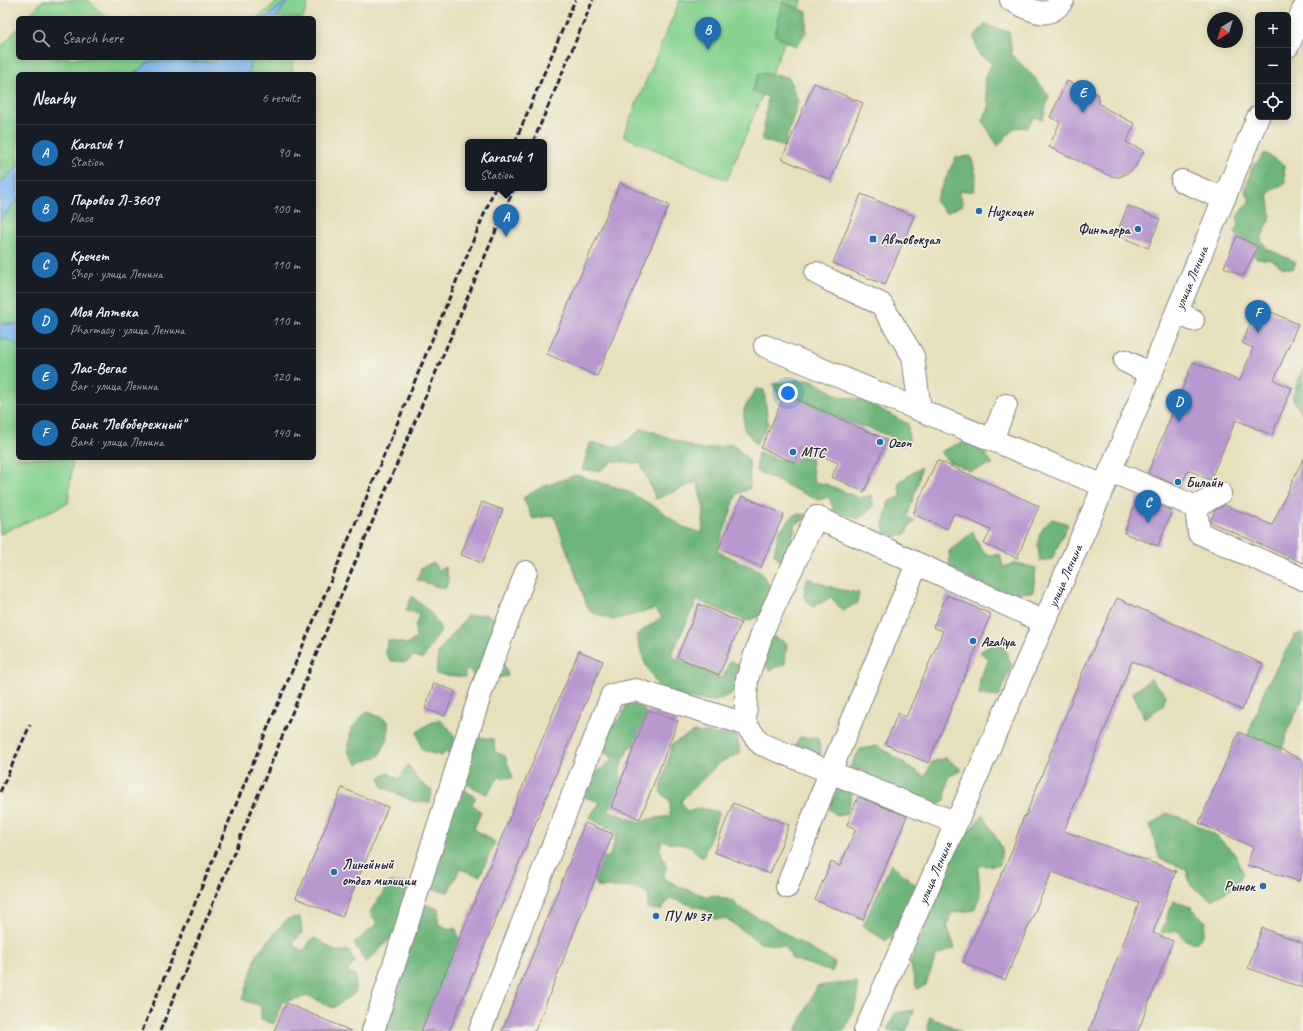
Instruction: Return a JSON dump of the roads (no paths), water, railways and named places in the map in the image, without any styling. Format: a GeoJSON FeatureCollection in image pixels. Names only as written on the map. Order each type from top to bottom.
{"type":"FeatureCollection","features":[{"type":"Feature","properties":{"kind":"main road"},"geometry":{"type":"LineString","coordinates":[[1011,0],[1037,13],[1050,12],[1060,4],[1062,0]]}},
{"type":"Feature","properties":{"kind":"main road"},"geometry":{"type":"LineString","coordinates":[[1291,39],[1303,10]]}},
{"type":"Feature","properties":{"kind":"main road","name":"улица Ленина"},"geometry":{"type":"LineString","coordinates":[[865,1031],[1151,374],[1185,316],[1224,199],[1257,120]]}},
{"type":"Feature","properties":{"kind":"main road"},"geometry":{"type":"LineString","coordinates":[[1182,181],[1224,199]]}},
{"type":"Feature","properties":{"kind":"main road"},"geometry":{"type":"LineString","coordinates":[[823,284],[881,304],[913,356],[920,410]]}},
{"type":"Feature","properties":{"kind":"main road"},"geometry":{"type":"LineString","coordinates":[[766,346],[797,349],[920,410],[992,439],[1196,507],[1220,493]]}},
{"type":"Feature","properties":{"kind":"main road"},"geometry":{"type":"LineString","coordinates":[[1125,361],[1151,374]]}},
{"type":"Feature","properties":{"kind":"main road"},"geometry":{"type":"LineString","coordinates":[[992,439],[1006,405]]}},
{"type":"Feature","properties":{"kind":"main road"},"geometry":{"type":"LineString","coordinates":[[1196,507],[1199,533],[1303,579]]}},
{"type":"Feature","properties":{"kind":"main road"},"geometry":{"type":"LineString","coordinates":[[745,724],[747,679],[764,628],[816,517],[1044,622]]}},
{"type":"Feature","properties":{"kind":"main road"},"geometry":{"type":"LineString","coordinates":[[786,887],[830,772],[917,564]]}},
{"type":"Feature","properties":{"kind":"main road"},"geometry":{"type":"LineString","coordinates":[[373,1031],[481,692],[526,572]]}},
{"type":"Feature","properties":{"kind":"main road"},"geometry":{"type":"LineString","coordinates":[[480,1031],[612,695],[636,690],[745,724],[761,744],[956,823]]}},
{"type":"Feature","properties":{"kind":"water"},"geometry":{"type":"Polygon","coordinates":[[[288,0],[289,0],[277,16],[268,16],[288,0]]]}},
{"type":"Feature","properties":{"kind":"water"},"geometry":{"type":"Polygon","coordinates":[[[216,60],[251,60],[248,72],[136,72],[150,61],[213,62],[216,60]]]}},
{"type":"Feature","properties":{"kind":"water"},"geometry":{"type":"Polygon","coordinates":[[[16,167],[16,201],[0,221],[0,184],[16,167]]]}},
{"type":"Feature","properties":{"kind":"water"},"geometry":{"type":"Polygon","coordinates":[[[0,324],[16,324],[16,344],[7,339],[0,339],[0,324]]]}},
{"type":"Feature","properties":{"kind":"railway"},"geometry":{"type":"LineString","coordinates":[[516,139],[575,0]]}},
{"type":"Feature","properties":{"kind":"railway"},"geometry":{"type":"LineString","coordinates":[[534,139],[593,0]]}},
{"type":"Feature","properties":{"kind":"railway"},"geometry":{"type":"LineString","coordinates":[[142,1031],[494,191]]}},
{"type":"Feature","properties":{"kind":"railway"},"geometry":{"type":"LineString","coordinates":[[160,1031],[326,631],[513,191]]}},
{"type":"Feature","properties":{"kind":"railway"},"geometry":{"type":"LineString","coordinates":[[0,792],[30,725]]}},
{"type":"Feature","properties":{"kind":"place","name":"Паровоз Л-3609"},"geometry":{"type":"Point","coordinates":[708,50]}},
{"type":"Feature","properties":{"kind":"place","name":"Лас-Вегас"},"geometry":{"type":"Point","coordinates":[1083,113]}},
{"type":"Feature","properties":{"kind":"place","name":"Низкоцен"},"geometry":{"type":"Point","coordinates":[979,211]}},
{"type":"Feature","properties":{"kind":"place","name":"Финтерра"},"geometry":{"type":"Point","coordinates":[1138,229]}},
{"type":"Feature","properties":{"kind":"place","name":"Karasuk 1"},"geometry":{"type":"Point","coordinates":[506,237]}},
{"type":"Feature","properties":{"kind":"place","name":"Автовокзал"},"geometry":{"type":"Point","coordinates":[873,239]}},
{"type":"Feature","properties":{"kind":"place","name":"Банк \"Левобережный\""},"geometry":{"type":"Point","coordinates":[1258,333]}},
{"type":"Feature","properties":{"kind":"place","name":"Моя Аптека"},"geometry":{"type":"Point","coordinates":[1179,422]}},
{"type":"Feature","properties":{"kind":"place","name":"Ozon"},"geometry":{"type":"Point","coordinates":[880,442]}},
{"type":"Feature","properties":{"kind":"place","name":"МТС"},"geometry":{"type":"Point","coordinates":[793,452]}},
{"type":"Feature","properties":{"kind":"place","name":"Билайн"},"geometry":{"type":"Point","coordinates":[1178,482]}},
{"type":"Feature","properties":{"kind":"place","name":"Кречет"},"geometry":{"type":"Point","coordinates":[1148,523]}},
{"type":"Feature","properties":{"kind":"place","name":"Azaliya"},"geometry":{"type":"Point","coordinates":[973,641]}},
{"type":"Feature","properties":{"kind":"place","name":"Линейный отдел милиции"},"geometry":{"type":"Point","coordinates":[334,872]}},
{"type":"Feature","properties":{"kind":"place","name":"Рынок"},"geometry":{"type":"Point","coordinates":[1263,886]}},
{"type":"Feature","properties":{"kind":"place","name":"ПУ № 37"},"geometry":{"type":"Point","coordinates":[656,916]}}]}
